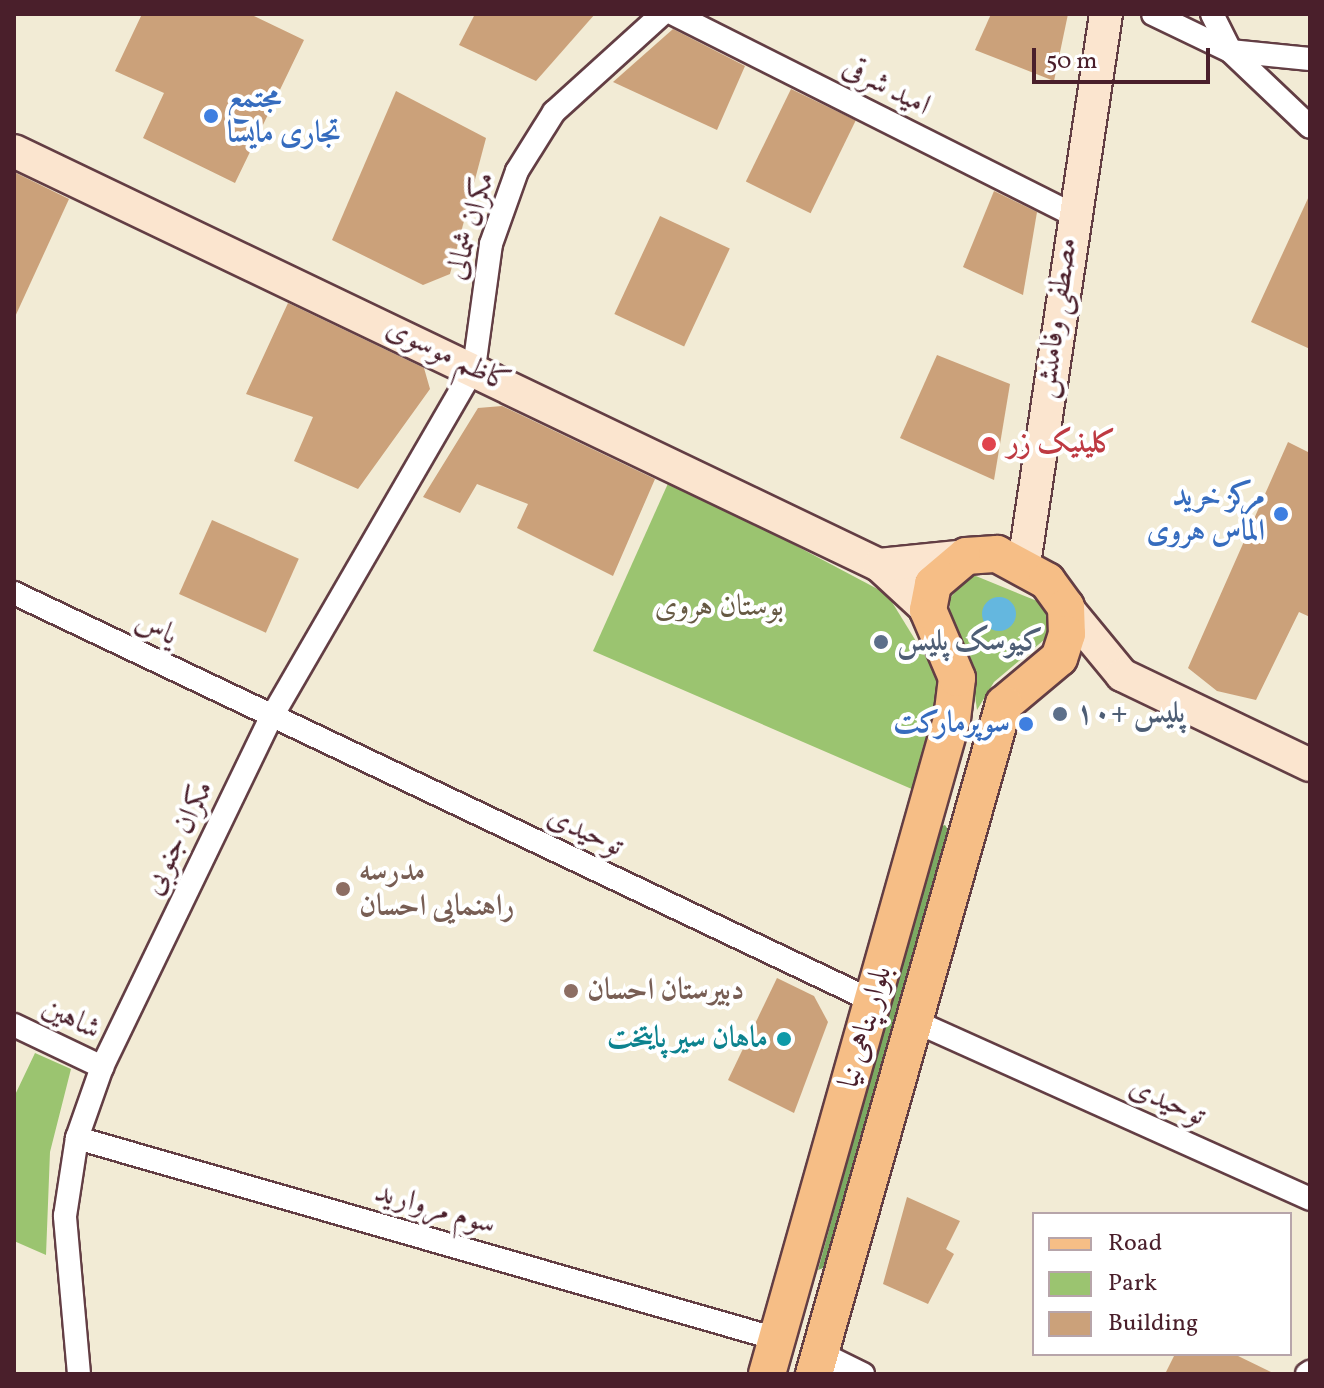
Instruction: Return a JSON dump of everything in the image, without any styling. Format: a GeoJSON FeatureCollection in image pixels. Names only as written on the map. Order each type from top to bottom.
{"type":"FeatureCollection","features":[{"type":"Feature","properties":{"kind":"main road","name":"مصطفی وفامنش"},"geometry":{"type":"LineString","coordinates":[[1071,214],[1069,138],[1086,14]]}},
{"type":"Feature","properties":{"kind":"main road","name":"مصطفی وفامنش"},"geometry":{"type":"LineString","coordinates":[[1024,564],[1071,214],[1091,142],[1106,14]]}},
{"type":"Feature","properties":{"kind":"main road","name":"کاظم موسوی"},"geometry":{"type":"LineString","coordinates":[[14,151],[474,368],[879,565],[928,610]]}},
{"type":"Feature","properties":{"kind":"main road"},"geometry":{"type":"LineString","coordinates":[[879,565],[997,554],[1024,564],[1066,607],[1122,675],[1310,765]]}},
{"type":"Feature","properties":{"kind":"main road"},"geometry":{"type":"LineString","coordinates":[[928,610],[933,584],[966,556]]}},
{"type":"Feature","properties":{"kind":"main road","name":"بلوار پناهی نیا"},"geometry":{"type":"LineString","coordinates":[[817,1364],[1004,704],[1059,658],[1066,607]]}},
{"type":"Feature","properties":{"kind":"main road","name":"بلوار پناهی نیا"},"geometry":{"type":"LineString","coordinates":[[767,1374],[946,745],[957,678],[928,610]]}},
{"type":"Feature","properties":{"kind":"main road"},"geometry":{"type":"LineString","coordinates":[[777,1339],[817,1364]]}},
{"type":"Feature","properties":{"kind":"street","name":"امید شرقی"},"geometry":{"type":"LineString","coordinates":[[663,14],[1071,214]]}},
{"type":"Feature","properties":{"kind":"street","name":"مکران شمالی"},"geometry":{"type":"LineString","coordinates":[[474,368],[491,244],[517,171],[554,112],[663,14]]}},
{"type":"Feature","properties":{"kind":"street"},"geometry":{"type":"LineString","coordinates":[[1153,14],[1230,51],[1310,127]]}},
{"type":"Feature","properties":{"kind":"street"},"geometry":{"type":"LineString","coordinates":[[1212,14],[1230,51]]}},
{"type":"Feature","properties":{"kind":"street"},"geometry":{"type":"LineString","coordinates":[[1230,51],[1310,59]]}},
{"type":"Feature","properties":{"kind":"street","name":"مکران جنوبی"},"geometry":{"type":"LineString","coordinates":[[79,1374],[65,1216],[77,1138],[102,1067],[271,718],[474,368]]}},
{"type":"Feature","properties":{"kind":"street","name":"یاس"},"geometry":{"type":"LineString","coordinates":[[14,593],[271,718]]}},
{"type":"Feature","properties":{"kind":"street","name":"توحیدی"},"geometry":{"type":"LineString","coordinates":[[271,718],[873,1001]]}},
{"type":"Feature","properties":{"kind":"street","name":"توحیدی"},"geometry":{"type":"LineString","coordinates":[[912,1020],[1310,1199]]}},
{"type":"Feature","properties":{"kind":"street","name":"شاهین"},"geometry":{"type":"LineString","coordinates":[[14,1025],[102,1067]]}},
{"type":"Feature","properties":{"kind":"street","name":"سوم مروارید"},"geometry":{"type":"LineString","coordinates":[[77,1138],[777,1339]]}},
{"type":"Feature","properties":{"kind":"street"},"geometry":{"type":"LineString","coordinates":[[817,1364],[863,1374]]}},
{"type":"Feature","properties":{"kind":"green space","name":"بوستان هروی"},"geometry":{"type":"Polygon","coordinates":[[[670,479],[887,594],[943,685],[914,790],[593,651],[670,479]]]}},
{"type":"Feature","properties":{"kind":"green space"},"geometry":{"type":"Polygon","coordinates":[[[971,574],[1042,603],[1051,617],[1051,634],[994,682],[977,710],[970,660],[950,615],[950,598],[971,574]]]}},
{"type":"Feature","properties":{"kind":"green space"},"geometry":{"type":"Polygon","coordinates":[[[945,825],[951,834],[828,1266],[818,1270],[939,827],[945,825]]]}},
{"type":"Feature","properties":{"kind":"green space"},"geometry":{"type":"Polygon","coordinates":[[[35,1053],[71,1069],[50,1152],[46,1255],[14,1241],[14,1097],[35,1053]]]}},
{"type":"Feature","properties":{"kind":"water"},"geometry":{"type":"Polygon","coordinates":[[[999,597],[1011,602],[1016,614],[1011,626],[999,631],[987,626],[982,614],[987,602],[999,597]]]}},
{"type":"Feature","properties":{"kind":"building","name":"مجتمع تجاری مايسا"},"geometry":{"type":"Polygon","coordinates":[[[142,14],[250,14],[304,40],[235,183],[143,138],[164,93],[115,71],[142,14]]]}},
{"type":"Feature","properties":{"kind":"building"},"geometry":{"type":"Polygon","coordinates":[[[475,14],[595,14],[536,81],[459,45],[475,14]]]}},
{"type":"Feature","properties":{"kind":"building"},"geometry":{"type":"Polygon","coordinates":[[[991,14],[1068,14],[1054,81],[975,50],[991,14]]]}},
{"type":"Feature","properties":{"kind":"building"},"geometry":{"type":"Polygon","coordinates":[[[673,29],[745,66],[717,130],[613,82],[673,29]]]}},
{"type":"Feature","properties":{"kind":"building"},"geometry":{"type":"Polygon","coordinates":[[[791,89],[856,121],[811,213],[746,182],[791,89]]]}},
{"type":"Feature","properties":{"kind":"building"},"geometry":{"type":"Polygon","coordinates":[[[396,91],[486,138],[450,274],[423,285],[332,240],[396,91]]]}},
{"type":"Feature","properties":{"kind":"building"},"geometry":{"type":"Polygon","coordinates":[[[14,172],[69,199],[14,319],[14,172]]]}},
{"type":"Feature","properties":{"kind":"building"},"geometry":{"type":"Polygon","coordinates":[[[994,191],[1037,212],[1023,295],[963,267],[994,191]]]}},
{"type":"Feature","properties":{"kind":"building"},"geometry":{"type":"Polygon","coordinates":[[[1310,194],[1310,349],[1251,322],[1310,194]]]}},
{"type":"Feature","properties":{"kind":"building"},"geometry":{"type":"Polygon","coordinates":[[[660,216],[730,249],[684,346],[614,314],[660,216]]]}},
{"type":"Feature","properties":{"kind":"building"},"geometry":{"type":"Polygon","coordinates":[[[288,303],[424,368],[430,389],[358,489],[294,461],[313,417],[246,394],[288,303]]]}},
{"type":"Feature","properties":{"kind":"building"},"geometry":{"type":"Polygon","coordinates":[[[937,355],[1010,384],[994,480],[900,438],[937,355]]]}},
{"type":"Feature","properties":{"kind":"building"},"geometry":{"type":"Polygon","coordinates":[[[502,406],[655,479],[613,576],[517,528],[528,504],[477,484],[460,513],[423,497],[478,408],[502,406]]]}},
{"type":"Feature","properties":{"kind":"building","name":"مرکز خرید الماس هروی"},"geometry":{"type":"Polygon","coordinates":[[[1288,442],[1310,453],[1310,617],[1299,612],[1256,700],[1217,691],[1188,668],[1288,442]]]}},
{"type":"Feature","properties":{"kind":"building"},"geometry":{"type":"Polygon","coordinates":[[[212,520],[299,559],[266,633],[179,594],[212,520]]]}},
{"type":"Feature","properties":{"kind":"building","name":"ماهان سیر پایتخت"},"geometry":{"type":"Polygon","coordinates":[[[777,978],[814,996],[828,1022],[794,1113],[728,1080],[777,978]]]}},
{"type":"Feature","properties":{"kind":"building"},"geometry":{"type":"Polygon","coordinates":[[[907,1197],[960,1221],[946,1249],[954,1254],[928,1304],[883,1284],[907,1197]]]}},
{"type":"Feature","properties":{"kind":"building"},"geometry":{"type":"Polygon","coordinates":[[[1174,1356],[1238,1356],[1275,1374],[1165,1374],[1174,1356]]]}},
{"type":"Feature","properties":{"kind":"place","name":"مجتمع تجاری مايسا"},"geometry":{"type":"Point","coordinates":[211,116]}},
{"type":"Feature","properties":{"kind":"place","name":"کلینیک زر"},"geometry":{"type":"Point","coordinates":[989,444]}},
{"type":"Feature","properties":{"kind":"place","name":"مرکز خرید الماس هروی"},"geometry":{"type":"Point","coordinates":[1281,514]}},
{"type":"Feature","properties":{"kind":"place","name":"کیوسک پلیس"},"geometry":{"type":"Point","coordinates":[881,642]}},
{"type":"Feature","properties":{"kind":"place","name":"پلیس +۱۰"},"geometry":{"type":"Point","coordinates":[1060,714]}},
{"type":"Feature","properties":{"kind":"place","name":"سوپرمارکت"},"geometry":{"type":"Point","coordinates":[1026,724]}},
{"type":"Feature","properties":{"kind":"place","name":"مدرسه راهنمایی احسان"},"geometry":{"type":"Point","coordinates":[343,889]}},
{"type":"Feature","properties":{"kind":"place","name":"دبیرستان احسان"},"geometry":{"type":"Point","coordinates":[571,991]}},
{"type":"Feature","properties":{"kind":"place","name":"ماهان سیر پایتخت"},"geometry":{"type":"Point","coordinates":[784,1039]}}]}
